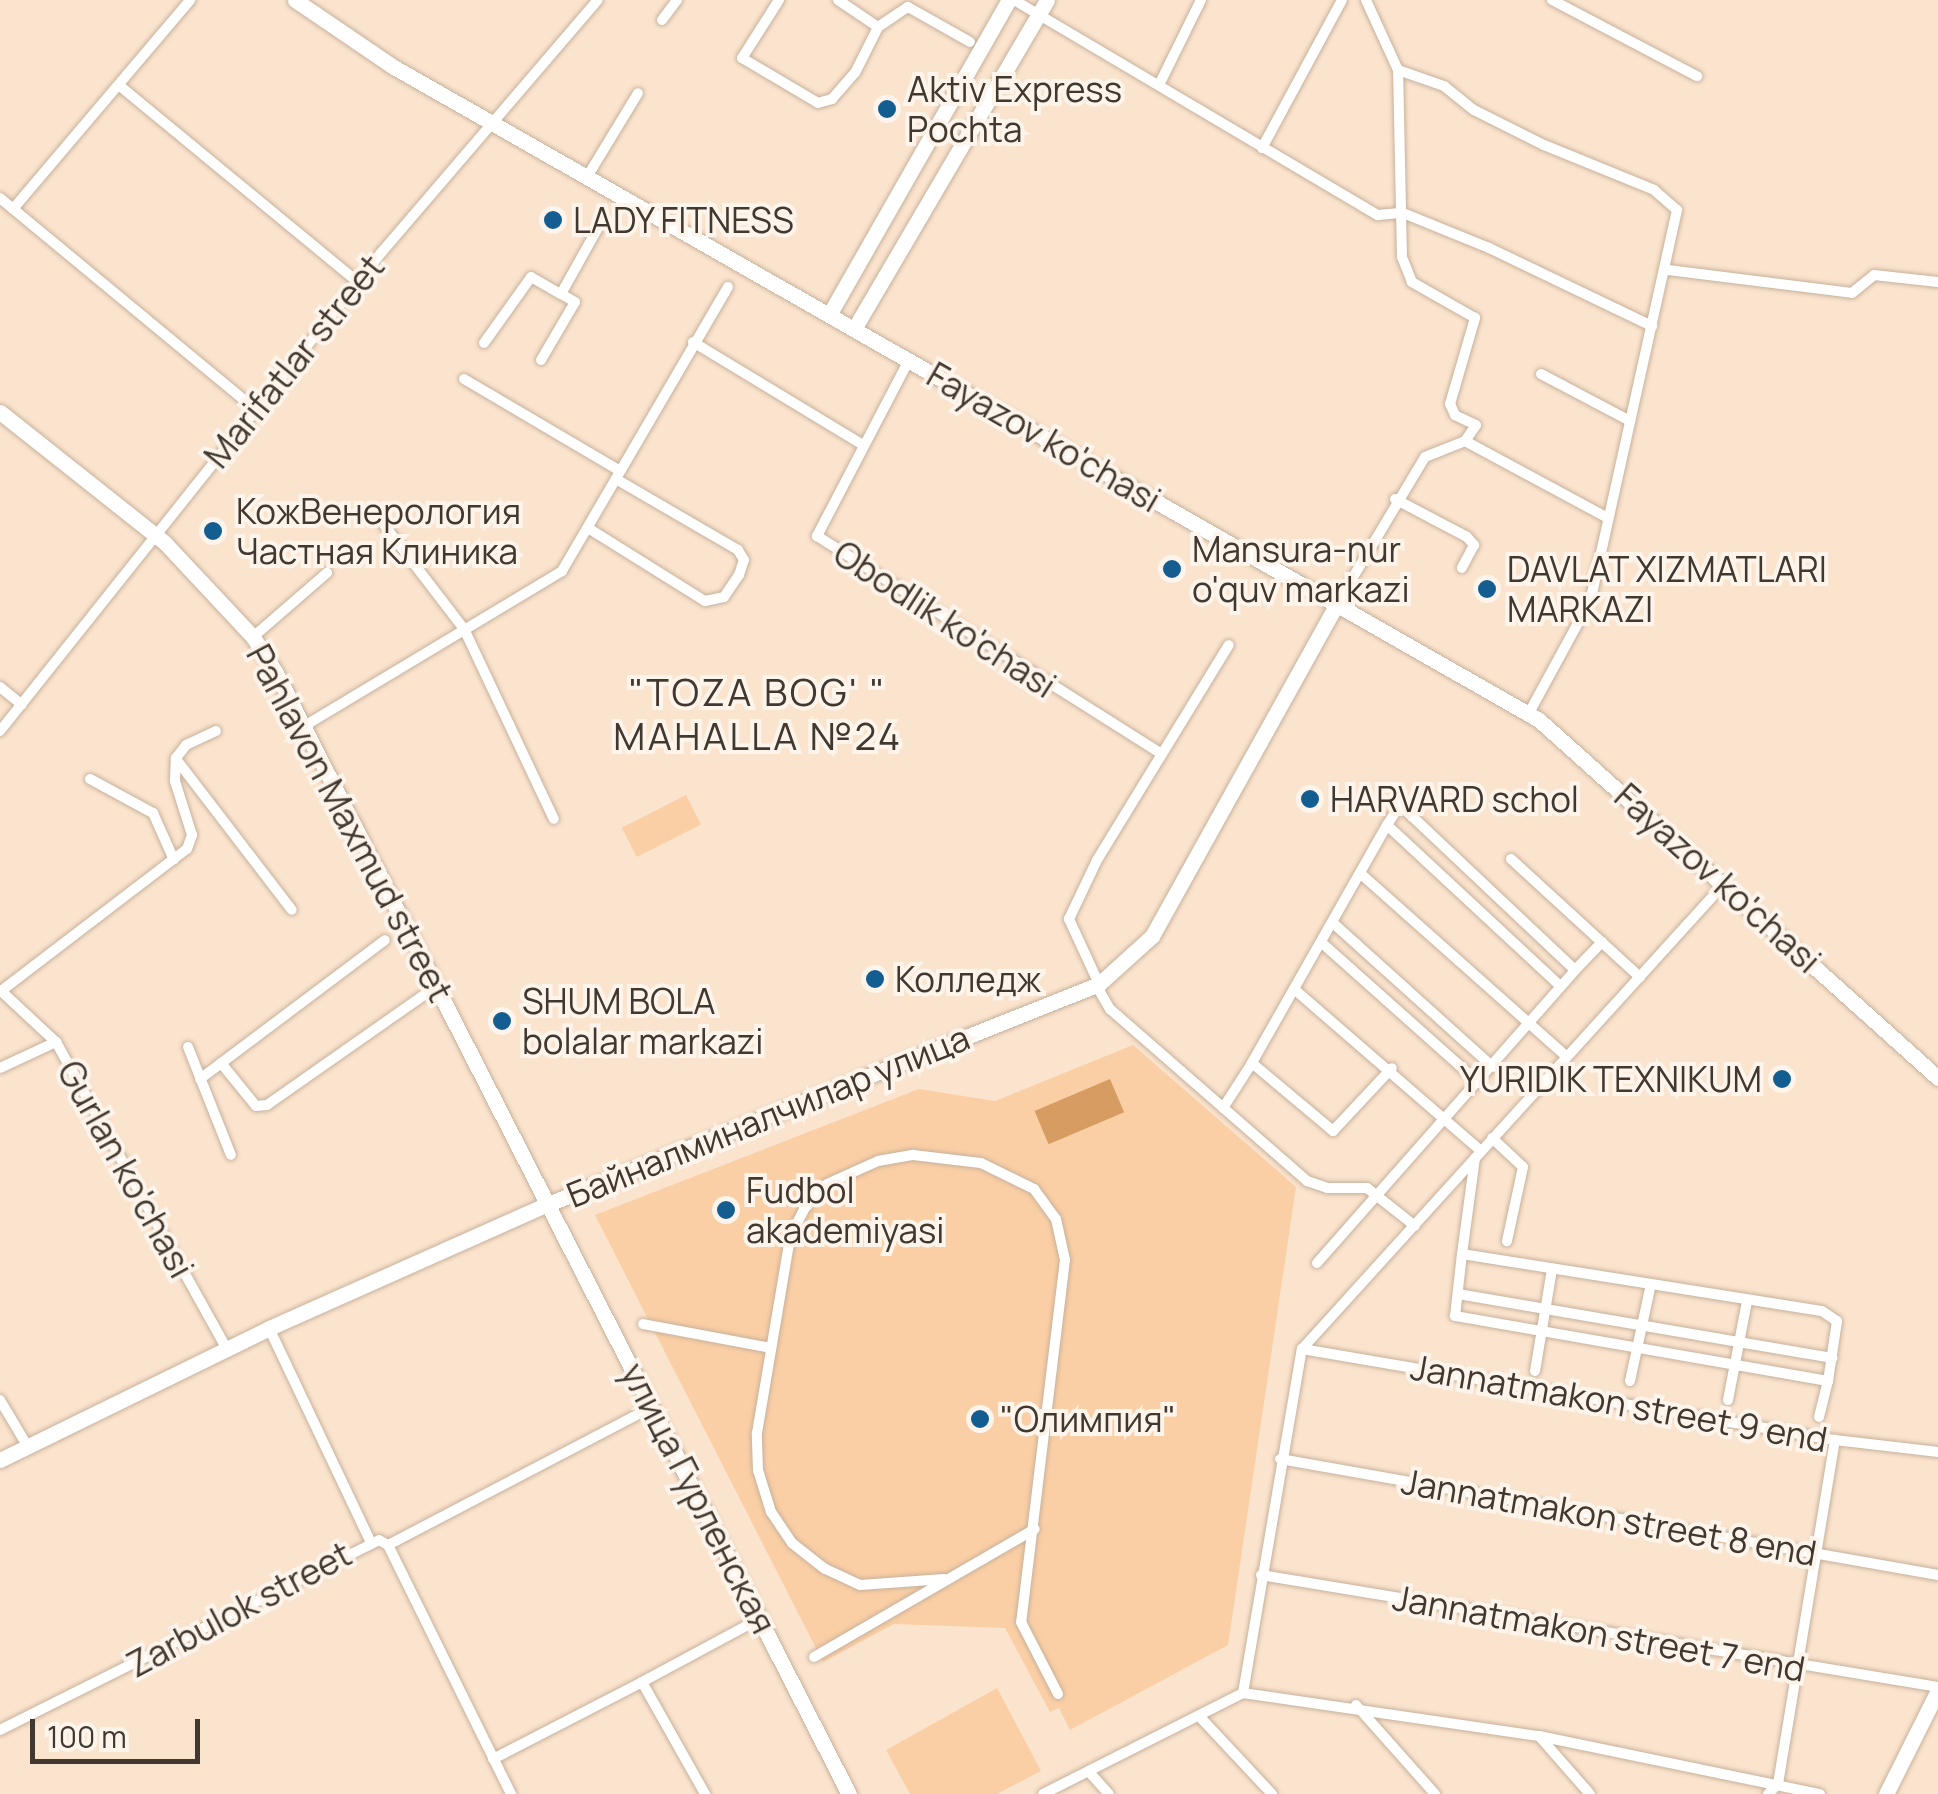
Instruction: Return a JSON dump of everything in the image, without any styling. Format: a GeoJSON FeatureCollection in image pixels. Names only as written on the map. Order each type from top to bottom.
{"type":"FeatureCollection","features":[{"type":"Feature","properties":{"kind":"street"},"geometry":{"type":"LineString","coordinates":[[13,209],[190,0]]}},
{"type":"Feature","properties":{"kind":"street","name":"Fayazov ko'chasi"},"geometry":{"type":"LineString","coordinates":[[296,0],[492,123],[1529,714],[1570,741],[1938,1078]]}},
{"type":"Feature","properties":{"kind":"street","name":"Marifatlar street"},"geometry":{"type":"LineString","coordinates":[[0,731],[254,408],[598,0]]}},
{"type":"Feature","properties":{"kind":"street"},"geometry":{"type":"LineString","coordinates":[[662,20],[676,0]]}},
{"type":"Feature","properties":{"kind":"street"},"geometry":{"type":"LineString","coordinates":[[779,0],[742,58],[818,104],[832,99],[854,72],[878,26],[908,7],[970,42]]}},
{"type":"Feature","properties":{"kind":"street"},"geometry":{"type":"LineString","coordinates":[[838,0],[878,26]]}},
{"type":"Feature","properties":{"kind":"street"},"geometry":{"type":"LineString","coordinates":[[829,315],[1011,0],[1378,214],[1403,213],[1652,326]]}},
{"type":"Feature","properties":{"kind":"street"},"geometry":{"type":"LineString","coordinates":[[854,329],[1047,0]]}},
{"type":"Feature","properties":{"kind":"street"},"geometry":{"type":"LineString","coordinates":[[1159,86],[1202,0]]}},
{"type":"Feature","properties":{"kind":"street"},"geometry":{"type":"LineString","coordinates":[[1262,148],[1342,0]]}},
{"type":"Feature","properties":{"kind":"street"},"geometry":{"type":"LineString","coordinates":[[1366,0],[1398,70],[1402,256],[1412,282],[1475,318],[1450,404],[1455,415],[1470,416],[1476,425],[1464,441],[1608,518]]}},
{"type":"Feature","properties":{"kind":"street"},"geometry":{"type":"LineString","coordinates":[[1552,0],[1697,76]]}},
{"type":"Feature","properties":{"kind":"street"},"geometry":{"type":"LineString","coordinates":[[1398,70],[1444,86],[1474,110],[1654,190],[1677,210],[1668,270],[1590,601],[1529,714]]}},
{"type":"Feature","properties":{"kind":"street"},"geometry":{"type":"LineString","coordinates":[[120,86],[358,282]]}},
{"type":"Feature","properties":{"kind":"street"},"geometry":{"type":"LineString","coordinates":[[587,177],[638,94]]}},
{"type":"Feature","properties":{"kind":"street"},"geometry":{"type":"LineString","coordinates":[[0,198],[254,408]]}},
{"type":"Feature","properties":{"kind":"street"},"geometry":{"type":"LineString","coordinates":[[560,294],[604,216]]}},
{"type":"Feature","properties":{"kind":"street"},"geometry":{"type":"LineString","coordinates":[[1668,270],[1852,293],[1874,275],[1938,282]]}},
{"type":"Feature","properties":{"kind":"street"},"geometry":{"type":"LineString","coordinates":[[484,343],[531,278],[574,302],[542,360]]}},
{"type":"Feature","properties":{"kind":"street"},"geometry":{"type":"LineString","coordinates":[[306,725],[562,571],[728,287]]}},
{"type":"Feature","properties":{"kind":"street"},"geometry":{"type":"LineString","coordinates":[[693,342],[860,443]]}},
{"type":"Feature","properties":{"kind":"street","name":"Obodlik ko'chasi"},"geometry":{"type":"LineString","coordinates":[[908,360],[860,443],[816,536],[1162,754]]}},
{"type":"Feature","properties":{"kind":"street"},"geometry":{"type":"LineString","coordinates":[[1541,374],[1630,421]]}},
{"type":"Feature","properties":{"kind":"street"},"geometry":{"type":"LineString","coordinates":[[464,379],[738,550],[744,560],[724,597],[705,601],[588,528]]}},
{"type":"Feature","properties":{"kind":"street","name":"Pahlavon Maxmud street"},"geometry":{"type":"LineString","coordinates":[[0,412],[154,534],[253,637],[306,725],[548,1204]]}},
{"type":"Feature","properties":{"kind":"street","name":"Байналминалчилар улица"},"geometry":{"type":"LineString","coordinates":[[0,1460],[270,1328],[548,1204],[1098,985],[1152,936],[1395,499],[1425,457],[1464,441]]}},
{"type":"Feature","properties":{"kind":"street"},"geometry":{"type":"LineString","coordinates":[[1395,499],[1468,537],[1474,545],[1462,568]]}},
{"type":"Feature","properties":{"kind":"street"},"geometry":{"type":"LineString","coordinates":[[378,517],[464,629],[554,819]]}},
{"type":"Feature","properties":{"kind":"street"},"geometry":{"type":"LineString","coordinates":[[253,637],[327,572]]}},
{"type":"Feature","properties":{"kind":"street"},"geometry":{"type":"LineString","coordinates":[[1229,646],[1068,919],[1110,1009],[1308,1180],[1379,1196],[1416,1226]]}},
{"type":"Feature","properties":{"kind":"street"},"geometry":{"type":"LineString","coordinates":[[0,688],[22,705]]}},
{"type":"Feature","properties":{"kind":"street"},"geometry":{"type":"LineString","coordinates":[[56,1042],[1,990],[174,860],[192,835],[175,781],[176,758],[186,745],[216,731]]}},
{"type":"Feature","properties":{"kind":"street"},"geometry":{"type":"LineString","coordinates":[[176,758],[292,910]]}},
{"type":"Feature","properties":{"kind":"street"},"geometry":{"type":"LineString","coordinates":[[90,780],[153,813],[174,860]]}},
{"type":"Feature","properties":{"kind":"street"},"geometry":{"type":"LineString","coordinates":[[1223,1108],[1400,805],[1575,970]]}},
{"type":"Feature","properties":{"kind":"street"},"geometry":{"type":"LineString","coordinates":[[1387,825],[1560,986]]}},
{"type":"Feature","properties":{"kind":"street"},"geometry":{"type":"LineString","coordinates":[[1511,859],[1640,977]]}},
{"type":"Feature","properties":{"kind":"street"},"geometry":{"type":"LineString","coordinates":[[1361,874],[1566,1056]]}},
{"type":"Feature","properties":{"kind":"street"},"geometry":{"type":"LineString","coordinates":[[1243,1693],[1280,1459],[1302,1349],[1724,884]]}},
{"type":"Feature","properties":{"kind":"street"},"geometry":{"type":"LineString","coordinates":[[1333,923],[1493,1067]]}},
{"type":"Feature","properties":{"kind":"street"},"geometry":{"type":"LineString","coordinates":[[200,1079],[385,940]]}},
{"type":"Feature","properties":{"kind":"street"},"geometry":{"type":"LineString","coordinates":[[1322,942],[1479,1083]]}},
{"type":"Feature","properties":{"kind":"street"},"geometry":{"type":"LineString","coordinates":[[1317,1263],[1602,942]]}},
{"type":"Feature","properties":{"kind":"street"},"geometry":{"type":"LineString","coordinates":[[221,1063],[256,1106],[267,1105],[436,986]]}},
{"type":"Feature","properties":{"kind":"street"},"geometry":{"type":"LineString","coordinates":[[1294,989],[1392,1068],[1447,1118],[1478,1154],[1455,1316],[1828,1380]]}},
{"type":"Feature","properties":{"kind":"street","name":"Gurlan ko'chasi"},"geometry":{"type":"LineString","coordinates":[[0,1068],[56,1042],[227,1349]]}},
{"type":"Feature","properties":{"kind":"street"},"geometry":{"type":"LineString","coordinates":[[188,1048],[231,1155]]}},
{"type":"Feature","properties":{"kind":"street"},"geometry":{"type":"LineString","coordinates":[[1252,1063],[1333,1131],[1392,1068]]}},
{"type":"Feature","properties":{"kind":"street"},"geometry":{"type":"LineString","coordinates":[[1492,1138],[1523,1167],[1507,1241]]}},
{"type":"Feature","properties":{"kind":"street"},"geometry":{"type":"LineString","coordinates":[[944,1579],[860,1584],[792,1543],[771,1512],[758,1470],[757,1433],[790,1237],[827,1184],[878,1161],[913,1155],[981,1163],[1034,1190],[1056,1220],[1065,1260],[1022,1622],[1058,1694]]}},
{"type":"Feature","properties":{"kind":"street","name":"улица Гурленская"},"geometry":{"type":"LineString","coordinates":[[548,1204],[849,1794]]}},
{"type":"Feature","properties":{"kind":"street"},"geometry":{"type":"LineString","coordinates":[[1462,1254],[1832,1315],[1838,1332],[1819,1417]]}},
{"type":"Feature","properties":{"kind":"street"},"geometry":{"type":"LineString","coordinates":[[1535,1371],[1552,1269]]}},
{"type":"Feature","properties":{"kind":"street"},"geometry":{"type":"LineString","coordinates":[[1630,1381],[1650,1284]]}},
{"type":"Feature","properties":{"kind":"street"},"geometry":{"type":"LineString","coordinates":[[1458,1294],[1833,1358]]}},
{"type":"Feature","properties":{"kind":"street"},"geometry":{"type":"LineString","coordinates":[[1728,1400],[1747,1300]]}},
{"type":"Feature","properties":{"kind":"street"},"geometry":{"type":"LineString","coordinates":[[643,1324],[771,1348]]}},
{"type":"Feature","properties":{"kind":"street","name":"Zarbulok street"},"geometry":{"type":"LineString","coordinates":[[270,1328],[370,1541]]}},
{"type":"Feature","properties":{"kind":"street","name":"Jannatmakon street 9 end"},"geometry":{"type":"LineString","coordinates":[[1302,1349],[1834,1440],[1938,1452]]}},
{"type":"Feature","properties":{"kind":"street"},"geometry":{"type":"LineString","coordinates":[[0,1400],[28,1446]]}},
{"type":"Feature","properties":{"kind":"street","name":"Zarbulok street"},"geometry":{"type":"LineString","coordinates":[[0,1730],[370,1541],[388,1544],[652,1407]]}},
{"type":"Feature","properties":{"kind":"street"},"geometry":{"type":"LineString","coordinates":[[1768,1794],[1778,1784],[1834,1440]]}},
{"type":"Feature","properties":{"kind":"street","name":"Jannatmakon street 8 end"},"geometry":{"type":"LineString","coordinates":[[1280,1459],[1938,1574]]}},
{"type":"Feature","properties":{"kind":"street"},"geometry":{"type":"LineString","coordinates":[[814,1656],[1035,1529]]}},
{"type":"Feature","properties":{"kind":"street","name":"Zarbulok street"},"geometry":{"type":"LineString","coordinates":[[388,1544],[511,1794]]}},
{"type":"Feature","properties":{"kind":"street","name":"Jannatmakon street 7 end"},"geometry":{"type":"LineString","coordinates":[[1261,1574],[1799,1668],[1938,1688]]}},
{"type":"Feature","properties":{"kind":"street"},"geometry":{"type":"LineString","coordinates":[[494,1758],[762,1618]]}},
{"type":"Feature","properties":{"kind":"street"},"geometry":{"type":"LineString","coordinates":[[642,1682],[705,1794]]}},
{"type":"Feature","properties":{"kind":"street"},"geometry":{"type":"LineString","coordinates":[[1886,1794],[1938,1688]]}},
{"type":"Feature","properties":{"kind":"street"},"geometry":{"type":"LineString","coordinates":[[1043,1794],[1243,1693],[1356,1705],[1539,1736],[1820,1794]]}},
{"type":"Feature","properties":{"kind":"street"},"geometry":{"type":"LineString","coordinates":[[1356,1705],[1435,1794]]}},
{"type":"Feature","properties":{"kind":"street"},"geometry":{"type":"LineString","coordinates":[[1199,1716],[1272,1794]]}},
{"type":"Feature","properties":{"kind":"street"},"geometry":{"type":"LineString","coordinates":[[1539,1736],[1590,1794]]}},
{"type":"Feature","properties":{"kind":"street"},"geometry":{"type":"LineString","coordinates":[[1090,1773],[1110,1794]]}},
{"type":"Feature","properties":{"kind":"shaded area"},"geometry":{"type":"Polygon","coordinates":[[[686,795],[701,824],[637,857],[622,828],[686,795]]]}},
{"type":"Feature","properties":{"kind":"shaded area","name":"\"Олимпия\""},"geometry":{"type":"Polygon","coordinates":[[[1133,1045],[1296,1187],[1228,1645],[1070,1730],[1059,1708],[1050,1712],[1005,1628],[894,1624],[823,1662],[595,1215],[919,1089],[995,1101],[1133,1045]]]}},
{"type":"Feature","properties":{"kind":"shaded area"},"geometry":{"type":"Polygon","coordinates":[[[1110,1079],[1124,1112],[1049,1144],[1035,1111],[1110,1079]]]}},
{"type":"Feature","properties":{"kind":"shaded area"},"geometry":{"type":"Polygon","coordinates":[[[997,1688],[1041,1771],[997,1794],[910,1794],[886,1750],[997,1688]]]}},
{"type":"Feature","properties":{"kind":"place","name":"Aktiv Express Pochta"},"geometry":{"type":"Point","coordinates":[887,109]}},
{"type":"Feature","properties":{"kind":"place","name":"LADY FITNESS"},"geometry":{"type":"Point","coordinates":[553,220]}},
{"type":"Feature","properties":{"kind":"place","name":"КожВенерология Частная Клиника"},"geometry":{"type":"Point","coordinates":[213,531]}},
{"type":"Feature","properties":{"kind":"place","name":"Mansura-nur o'quv markazi"},"geometry":{"type":"Point","coordinates":[1172,569]}},
{"type":"Feature","properties":{"kind":"place","name":"DAVLAT XIZMATLARI MARKAZI"},"geometry":{"type":"Point","coordinates":[1487,589]}},
{"type":"Feature","properties":{"kind":"place","name":"HARVARD schol"},"geometry":{"type":"Point","coordinates":[1310,799]}},
{"type":"Feature","properties":{"kind":"place","name":"Колледж"},"geometry":{"type":"Point","coordinates":[875,979]}},
{"type":"Feature","properties":{"kind":"place","name":"SHUM BOLA bolalar markazi"},"geometry":{"type":"Point","coordinates":[502,1021]}},
{"type":"Feature","properties":{"kind":"place","name":"YURIDIK TEXNIKUM"},"geometry":{"type":"Point","coordinates":[1782,1079]}},
{"type":"Feature","properties":{"kind":"place","name":"Fudbol akademiyasi"},"geometry":{"type":"Point","coordinates":[726,1210]}},
{"type":"Feature","properties":{"kind":"place","name":"\"Олимпия\""},"geometry":{"type":"Point","coordinates":[980,1419]}},
{"type":"Feature","properties":{"kind":"district","name":"\"TOZA BOG' \" MAHALLA №24"},"geometry":{"type":"Point","coordinates":[758,714]}}]}
